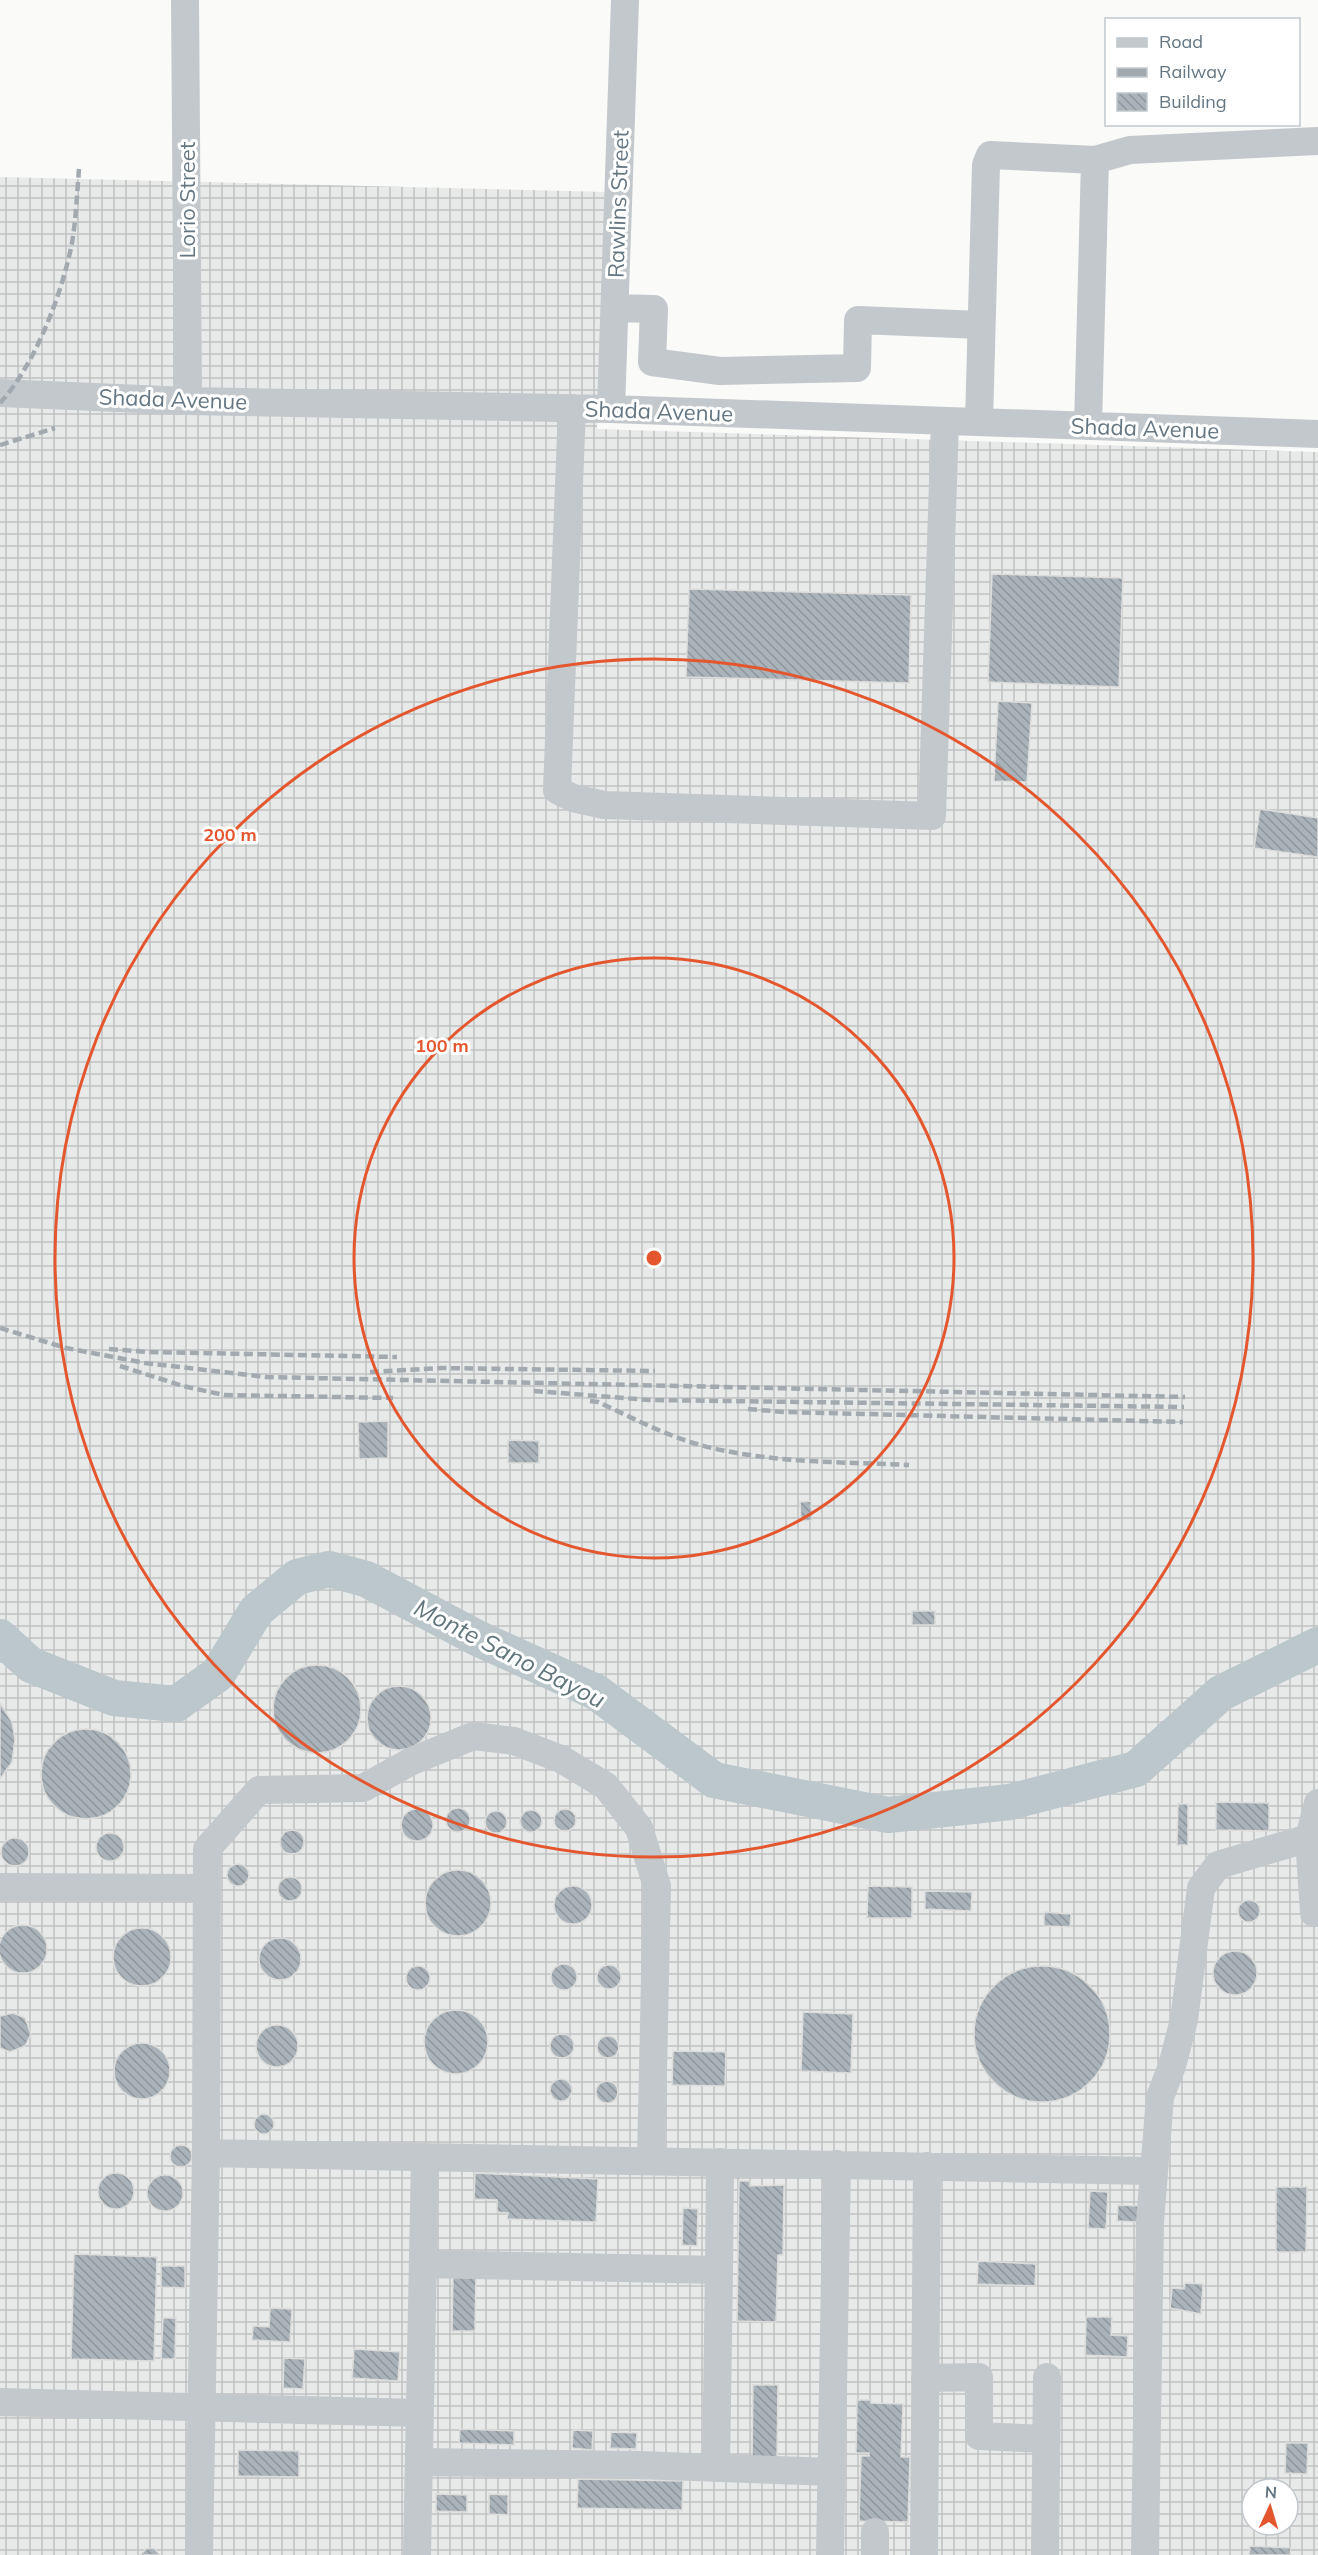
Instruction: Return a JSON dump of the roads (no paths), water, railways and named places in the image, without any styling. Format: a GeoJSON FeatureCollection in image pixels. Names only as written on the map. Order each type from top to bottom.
{"type":"FeatureCollection","features":[{"type":"Feature","properties":{"kind":"street","name":"Lorio Street"},"geometry":{"type":"LineString","coordinates":[[185,0],[188,400]]}},
{"type":"Feature","properties":{"kind":"street","name":"Rawlins Street"},"geometry":{"type":"LineString","coordinates":[[611,409],[625,0]]}},
{"type":"Feature","properties":{"kind":"street"},"geometry":{"type":"LineString","coordinates":[[978,422],[986,165],[990,155],[1095,160],[1130,150],[1318,141]]}},
{"type":"Feature","properties":{"kind":"street"},"geometry":{"type":"LineString","coordinates":[[1088,426],[1095,160]]}},
{"type":"Feature","properties":{"kind":"street"},"geometry":{"type":"LineString","coordinates":[[615,308],[654,309],[652,362],[720,371],[857,368],[858,320],[981,324]]}},
{"type":"Feature","properties":{"kind":"street"},"geometry":{"type":"LineString","coordinates":[[720,371],[720,413]]}},
{"type":"Feature","properties":{"kind":"street","name":"Shada Avenue"},"geometry":{"type":"LineString","coordinates":[[0,393],[188,400],[611,409],[1318,434]]}},
{"type":"Feature","properties":{"kind":"street"},"geometry":{"type":"LineString","coordinates":[[572,408],[557,790],[573,798],[616,806],[932,816],[945,421]]}},
{"type":"Feature","properties":{"kind":"street"},"geometry":{"type":"LineString","coordinates":[[166,1887],[207,1849],[259,1790],[363,1788],[412,1761],[473,1736],[514,1741],[561,1758],[606,1786],[639,1828],[657,1886],[651,2161]]}},
{"type":"Feature","properties":{"kind":"street"},"geometry":{"type":"LineString","coordinates":[[1314,1913],[1309,1838],[1318,1803]]}},
{"type":"Feature","properties":{"kind":"street"},"geometry":{"type":"LineString","coordinates":[[1145,2555],[1150,2223],[1160,2097],[1172,2066],[1184,2020],[1201,1888],[1218,1865],[1309,1838]]}},
{"type":"Feature","properties":{"kind":"street"},"geometry":{"type":"LineString","coordinates":[[199,2555],[206,2153],[207,1849]]}},
{"type":"Feature","properties":{"kind":"street"},"geometry":{"type":"LineString","coordinates":[[0,1887],[207,1888]]}},
{"type":"Feature","properties":{"kind":"street"},"geometry":{"type":"LineString","coordinates":[[206,2153],[1154,2171]]}},
{"type":"Feature","properties":{"kind":"street"},"geometry":{"type":"LineString","coordinates":[[417,2555],[425,2157]]}},
{"type":"Feature","properties":{"kind":"street"},"geometry":{"type":"LineString","coordinates":[[716,2468],[720,2162]]}},
{"type":"Feature","properties":{"kind":"street"},"geometry":{"type":"LineString","coordinates":[[830,2555],[837,2164]]}},
{"type":"Feature","properties":{"kind":"street"},"geometry":{"type":"LineString","coordinates":[[924,2555],[927,2166]]}},
{"type":"Feature","properties":{"kind":"street"},"geometry":{"type":"LineString","coordinates":[[423,2264],[719,2270]]}},
{"type":"Feature","properties":{"kind":"street"},"geometry":{"type":"LineString","coordinates":[[925,2378],[979,2377],[979,2436],[1046,2439]]}},
{"type":"Feature","properties":{"kind":"street"},"geometry":{"type":"LineString","coordinates":[[1045,2555],[1047,2377]]}},
{"type":"Feature","properties":{"kind":"street"},"geometry":{"type":"LineString","coordinates":[[0,2402],[420,2413]]}},
{"type":"Feature","properties":{"kind":"street"},"geometry":{"type":"LineString","coordinates":[[419,2462],[831,2472]]}},
{"type":"Feature","properties":{"kind":"waterway","name":"Monte Sano Bayou"},"geometry":{"type":"LineString","coordinates":[[0,1637],[31,1665],[114,1698],[176,1704],[218,1674],[256,1611],[297,1577],[329,1569],[366,1579],[477,1638],[596,1692],[714,1780],[888,1815],[1010,1802],[1136,1769],[1221,1693],[1318,1645]]}},
{"type":"Feature","properties":{"kind":"railway"},"geometry":{"type":"LineString","coordinates":[[0,403],[25,369],[54,306],[72,243],[79,169]]}},
{"type":"Feature","properties":{"kind":"railway"},"geometry":{"type":"LineString","coordinates":[[0,445],[55,428]]}},
{"type":"Feature","properties":{"kind":"railway"},"geometry":{"type":"LineString","coordinates":[[0,1328],[66,1348],[145,1363],[266,1377],[1185,1397]]}},
{"type":"Feature","properties":{"kind":"railway"},"geometry":{"type":"LineString","coordinates":[[109,1349],[149,1352],[397,1357]]}},
{"type":"Feature","properties":{"kind":"railway"},"geometry":{"type":"LineString","coordinates":[[120,1366],[183,1386],[224,1395],[393,1398]]}},
{"type":"Feature","properties":{"kind":"railway"},"geometry":{"type":"LineString","coordinates":[[370,1372],[442,1368],[655,1371]]}},
{"type":"Feature","properties":{"kind":"railway"},"geometry":{"type":"LineString","coordinates":[[534,1391],[649,1400],[1184,1407]]}},
{"type":"Feature","properties":{"kind":"railway"},"geometry":{"type":"LineString","coordinates":[[590,1401],[598,1402],[654,1428],[697,1444],[736,1453],[810,1461],[909,1465]]}},
{"type":"Feature","properties":{"kind":"railway"},"geometry":{"type":"LineString","coordinates":[[748,1409],[785,1412],[1183,1422]]}}]}
